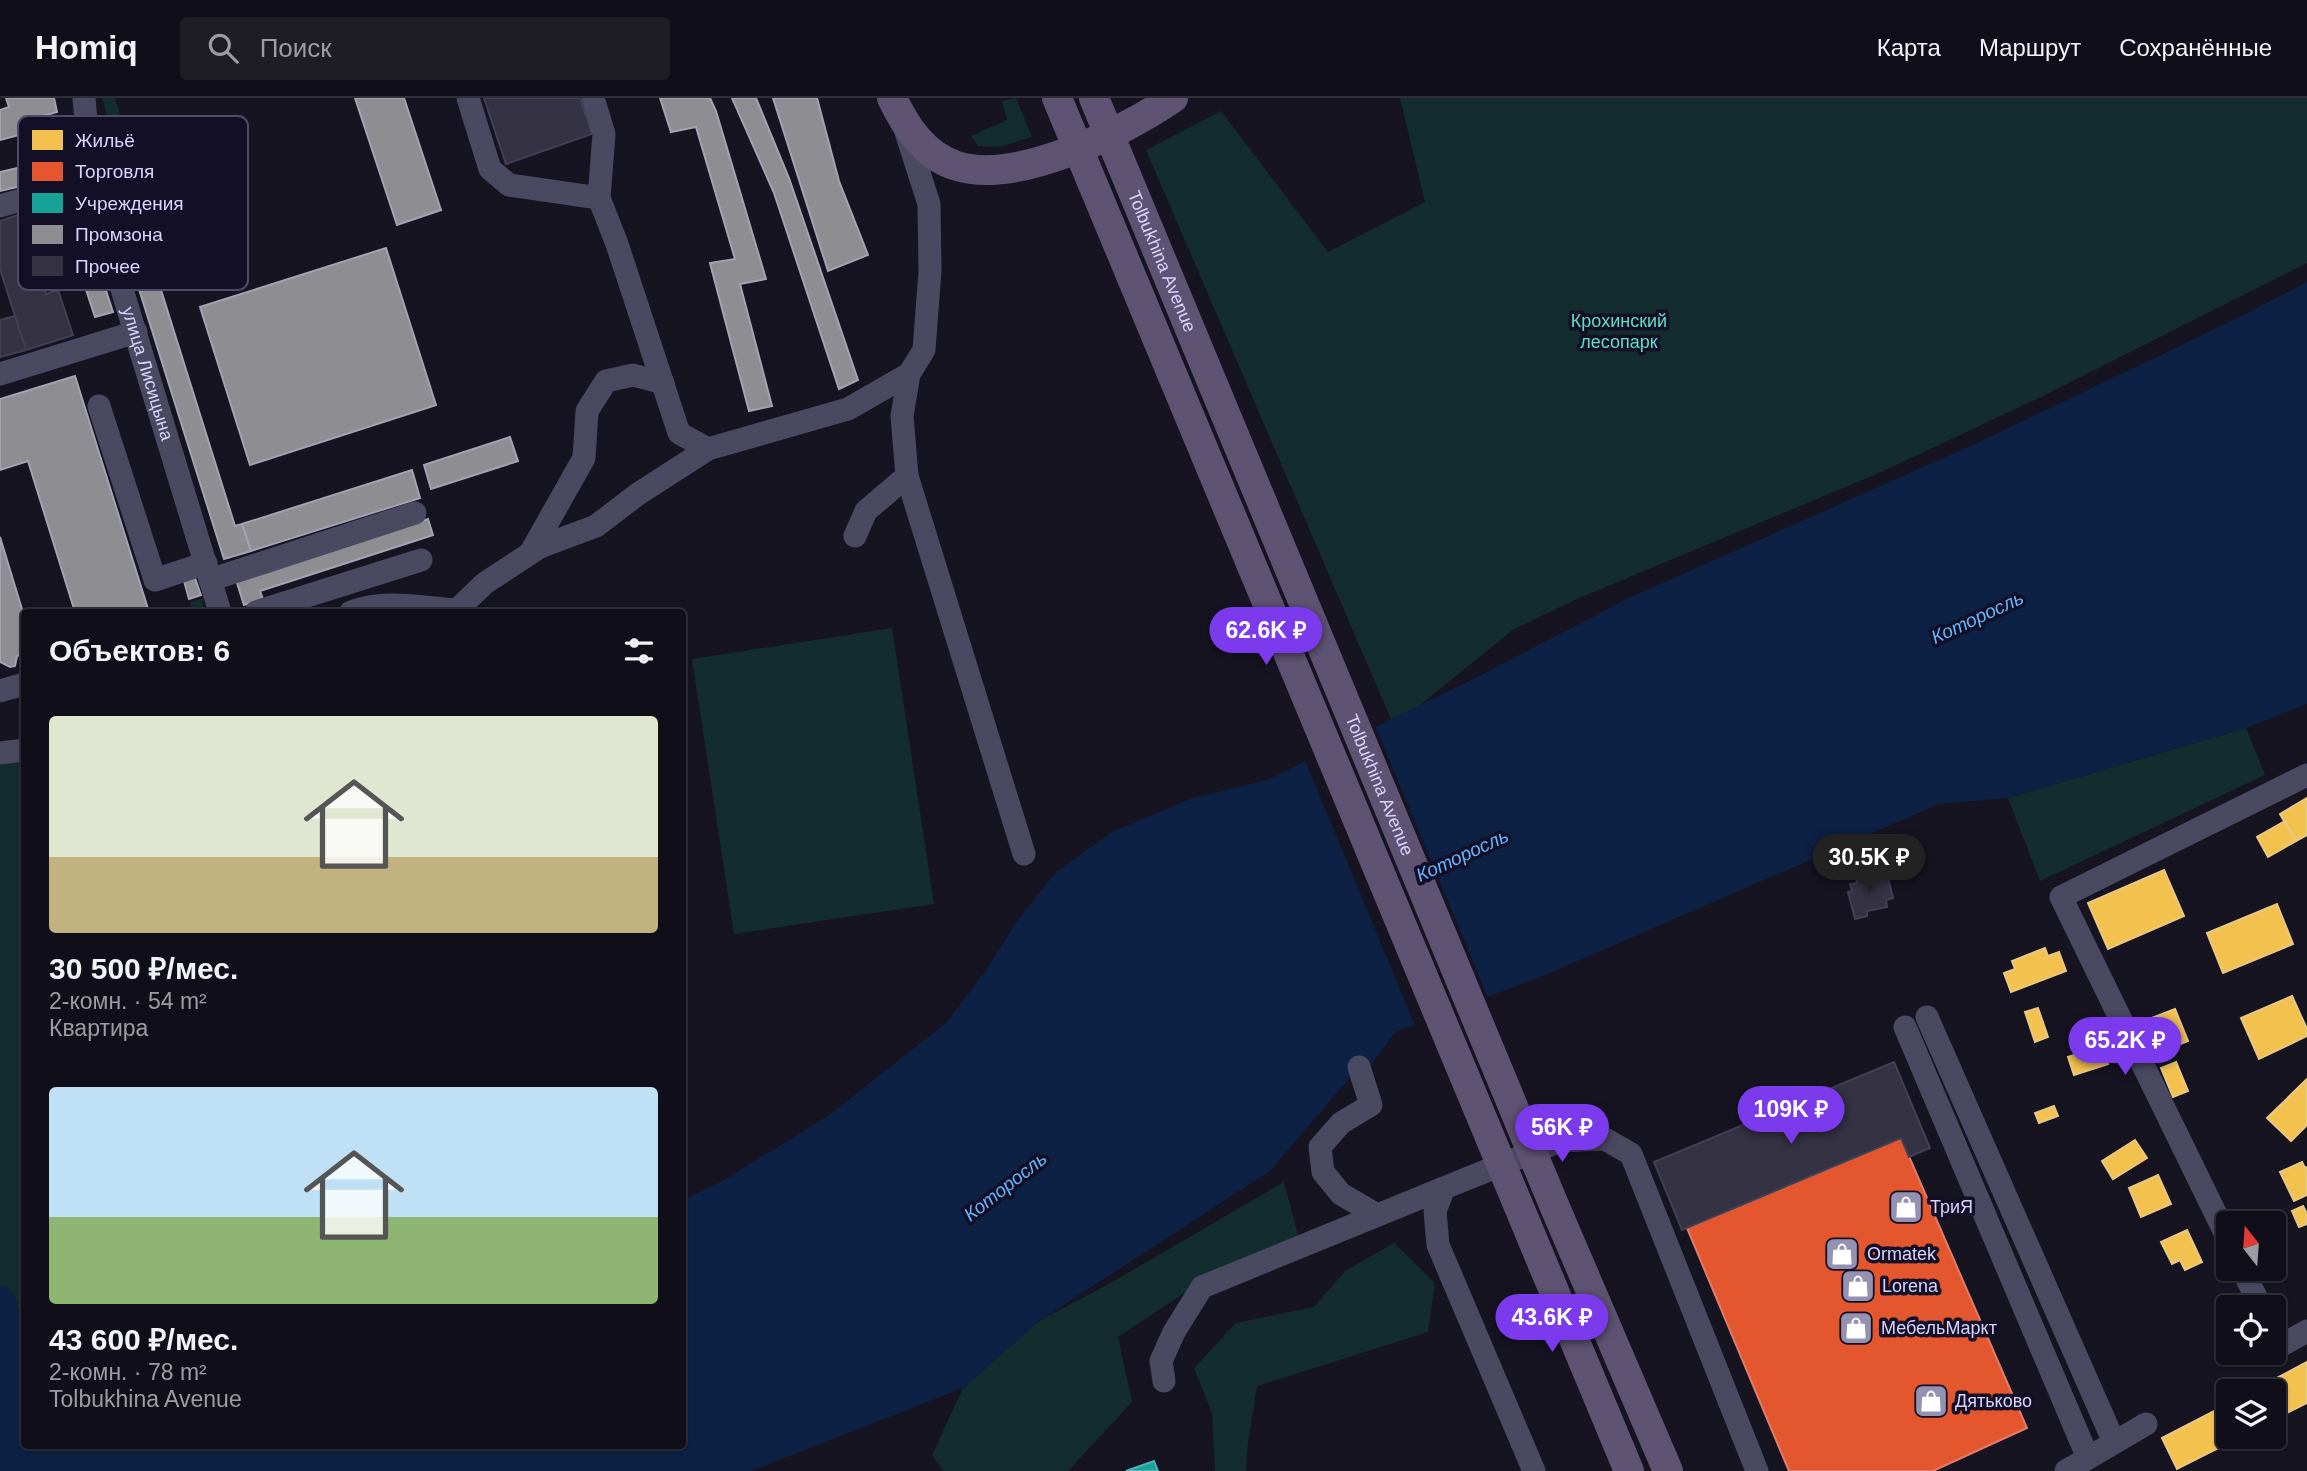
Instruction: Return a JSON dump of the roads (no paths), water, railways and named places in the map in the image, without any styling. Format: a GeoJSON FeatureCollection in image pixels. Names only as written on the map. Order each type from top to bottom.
{"type":"FeatureCollection","features":[{"type":"Feature","properties":{"kind":"main road","name":"Tolbukhina Avenue"},"geometry":{"type":"LineString","coordinates":[[1057,98],[1629,1471]]}},
{"type":"Feature","properties":{"kind":"main road","name":"Tolbukhina Avenue"},"geometry":{"type":"LineString","coordinates":[[1094,98],[1554,1205],[1668,1471]]}},
{"type":"Feature","properties":{"kind":"main road"},"geometry":{"type":"LineString","coordinates":[[897,109],[917,140],[934,155],[957,166],[989,170],[1023,166],[1074,149],[1133,123],[1173,98]]}},
{"type":"Feature","properties":{"kind":"street","name":"улица Лисицына"},"geometry":{"type":"LineString","coordinates":[[83,98],[85,116]]}},
{"type":"Feature","properties":{"kind":"street"},"geometry":{"type":"LineString","coordinates":[[468,98],[490,169],[509,185],[599,198]]}},
{"type":"Feature","properties":{"kind":"street"},"geometry":{"type":"LineString","coordinates":[[593,98],[604,134],[599,198],[680,433],[708,449]]}},
{"type":"Feature","properties":{"kind":"street"},"geometry":{"type":"LineString","coordinates":[[897,109],[929,204],[930,271],[924,350],[909,374],[902,416],[907,476],[1024,854]]}},
{"type":"Feature","properties":{"kind":"street"},"geometry":{"type":"LineString","coordinates":[[0,206],[18,201]]}},
{"type":"Feature","properties":{"kind":"street","name":"улица Лисицына"},"geometry":{"type":"LineString","coordinates":[[123,290],[219,609]]}},
{"type":"Feature","properties":{"kind":"street"},"geometry":{"type":"LineString","coordinates":[[0,374],[136,332]]}},
{"type":"Feature","properties":{"kind":"street"},"geometry":{"type":"LineString","coordinates":[[457,609],[485,583],[531,552],[596,526],[638,494],[708,449],[848,409],[909,374]]}},
{"type":"Feature","properties":{"kind":"street"},"geometry":{"type":"LineString","coordinates":[[531,552],[584,458],[587,411],[606,381],[634,375],[663,383]]}},
{"type":"Feature","properties":{"kind":"street"},"geometry":{"type":"LineString","coordinates":[[99,406],[155,580],[208,571],[415,513]]}},
{"type":"Feature","properties":{"kind":"street"},"geometry":{"type":"LineString","coordinates":[[855,536],[866,511],[907,476]]}},
{"type":"Feature","properties":{"kind":"street"},"geometry":{"type":"LineString","coordinates":[[266,609],[421,560]]}},
{"type":"Feature","properties":{"kind":"street"},"geometry":{"type":"LineString","coordinates":[[361,609],[395,604],[438,609]]}},
{"type":"Feature","properties":{"kind":"street"},"geometry":{"type":"LineString","coordinates":[[0,691],[21,685]]}},
{"type":"Feature","properties":{"kind":"street"},"geometry":{"type":"LineString","coordinates":[[0,753],[21,750]]}},
{"type":"Feature","properties":{"kind":"street"},"geometry":{"type":"LineString","coordinates":[[2216,1214],[2061,897],[2307,775]]}},
{"type":"Feature","properties":{"kind":"street"},"geometry":{"type":"LineString","coordinates":[[1927,1017],[2114,1442]]}},
{"type":"Feature","properties":{"kind":"street"},"geometry":{"type":"LineString","coordinates":[[1905,1027],[2088,1458]]}},
{"type":"Feature","properties":{"kind":"street"},"geometry":{"type":"LineString","coordinates":[[1359,1067],[1371,1105],[1341,1124],[1320,1147],[1323,1172],[1341,1194],[1377,1215]]}},
{"type":"Feature","properties":{"kind":"street"},"geometry":{"type":"LineString","coordinates":[[1164,1381],[1161,1361],[1174,1332],[1202,1287],[1560,1141],[1605,1139],[1631,1154],[1757,1471]]}},
{"type":"Feature","properties":{"kind":"street"},"geometry":{"type":"LineString","coordinates":[[1444,1188],[1435,1211],[1438,1245],[1534,1471]]}},
{"type":"Feature","properties":{"kind":"street"},"geometry":{"type":"LineString","coordinates":[[2286,1337],[2307,1331]]}},
{"type":"Feature","properties":{"kind":"street"},"geometry":{"type":"LineString","coordinates":[[2066,1471],[2146,1424]]}},
{"type":"Feature","properties":{"kind":"water","name":"Которосль"},"geometry":{"type":"Polygon","coordinates":[[[2307,282],[2307,704],[2246,728],[2008,798],[1939,804],[1550,973],[1395,1032],[1368,1069],[1353,1074],[1270,1171],[1039,1321],[963,1388],[751,1471],[0,1471],[0,1286],[6,1286],[15,1297],[21,1315],[21,1449],[686,1449],[686,1199],[719,1183],[828,1116],[946,1023],[987,969],[1017,921],[1055,873],[1112,832],[1193,798],[1267,780],[1471,680],[1631,597],[1977,443],[2307,282]]]}},
{"type":"Feature","properties":{"kind":"place","name":"ТриЯ"},"geometry":{"type":"Point","coordinates":[1906,1207]}},
{"type":"Feature","properties":{"kind":"place","name":"Ormatek"},"geometry":{"type":"Point","coordinates":[1842,1254]}},
{"type":"Feature","properties":{"kind":"place","name":"Lorena"},"geometry":{"type":"Point","coordinates":[1858,1286]}},
{"type":"Feature","properties":{"kind":"place","name":"МебельМаркт"},"geometry":{"type":"Point","coordinates":[1856,1328]}},
{"type":"Feature","properties":{"kind":"place","name":"Дятьково"},"geometry":{"type":"Point","coordinates":[1931,1401]}},
{"type":"Feature","properties":{"kind":"park label","name":"Крохинский лесопарк"},"geometry":{"type":"Point","coordinates":[1619,332]}}]}
